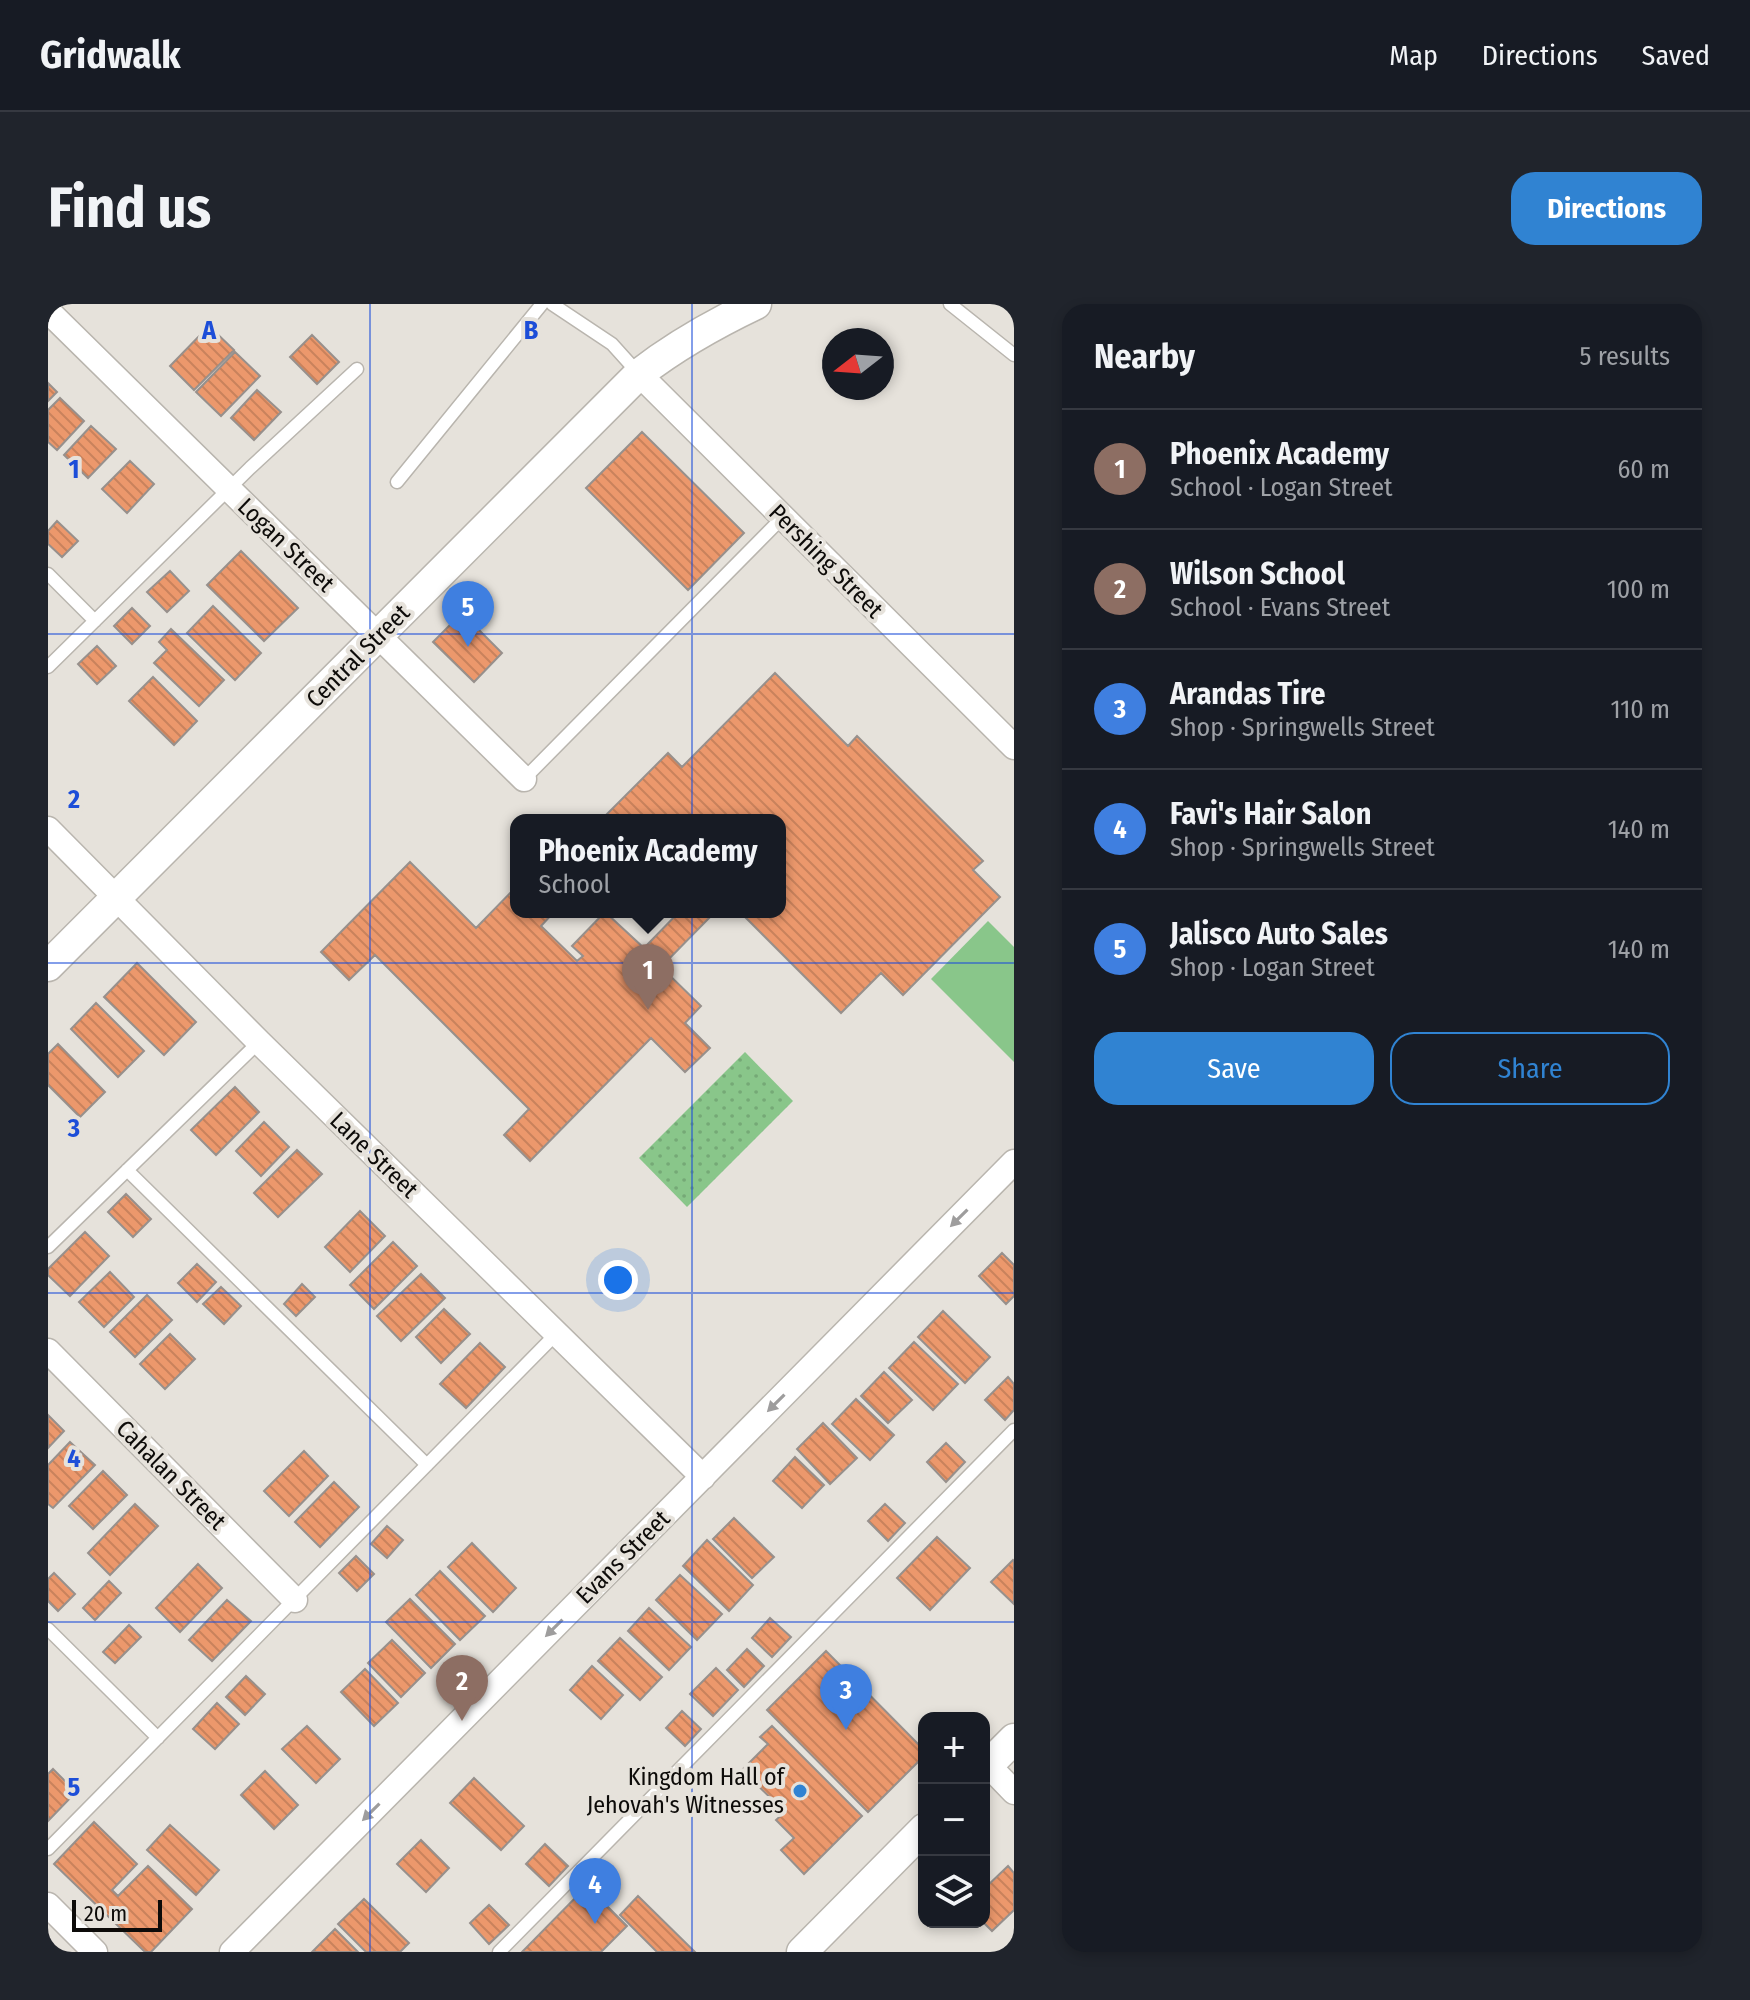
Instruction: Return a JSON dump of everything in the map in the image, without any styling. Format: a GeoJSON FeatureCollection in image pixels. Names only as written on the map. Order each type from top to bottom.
{"type":"FeatureCollection","features":[{"type":"Feature","properties":{"kind":"street","name":"Central Street"},"geometry":{"type":"LineString","coordinates":[[48,966],[639,374],[707,327],[756,304]]}},
{"type":"Feature","properties":{"kind":"street","name":"Logan Street"},"geometry":{"type":"LineString","coordinates":[[48,311],[524,779]]}},
{"type":"Feature","properties":{"kind":"street","name":"Pershing Street"},"geometry":{"type":"LineString","coordinates":[[639,374],[1014,747]]}},
{"type":"Feature","properties":{"kind":"street","name":"Lane Street"},"geometry":{"type":"LineString","coordinates":[[48,829],[259,1042],[703,1477]]}},
{"type":"Feature","properties":{"kind":"street","name":"Evans Street"},"geometry":{"type":"LineString","coordinates":[[232,1952],[1014,1162]]}},
{"type":"Feature","properties":{"kind":"street","name":"Cahalan Street"},"geometry":{"type":"LineString","coordinates":[[48,1351],[295,1600]]}},
{"type":"Feature","properties":{"kind":"street"},"geometry":{"type":"LineString","coordinates":[[990,1763],[1014,1739]]}},
{"type":"Feature","properties":{"kind":"street"},"geometry":{"type":"LineString","coordinates":[[990,1771],[1014,1792]]}},
{"type":"Feature","properties":{"kind":"street"},"geometry":{"type":"LineString","coordinates":[[802,1952],[918,1835]]}},
{"type":"Feature","properties":{"kind":"street"},"geometry":{"type":"LineString","coordinates":[[48,1905],[95,1952]]}},
{"type":"Feature","properties":{"kind":"lane"},"geometry":{"type":"LineString","coordinates":[[397,482],[542,304]]}},
{"type":"Feature","properties":{"kind":"lane"},"geometry":{"type":"LineString","coordinates":[[552,304],[612,344],[639,374]]}},
{"type":"Feature","properties":{"kind":"lane"},"geometry":{"type":"LineString","coordinates":[[950,304],[1014,355]]}},
{"type":"Feature","properties":{"kind":"lane"},"geometry":{"type":"LineString","coordinates":[[48,667],[229,489],[357,369]]}},
{"type":"Feature","properties":{"kind":"lane"},"geometry":{"type":"LineString","coordinates":[[524,779],[783,517]]}},
{"type":"Feature","properties":{"kind":"lane"},"geometry":{"type":"LineString","coordinates":[[48,574],[95,621]]}},
{"type":"Feature","properties":{"kind":"lane"},"geometry":{"type":"LineString","coordinates":[[48,1247],[259,1042]]}},
{"type":"Feature","properties":{"kind":"lane"},"geometry":{"type":"LineString","coordinates":[[127,1170],[427,1465]]}},
{"type":"Feature","properties":{"kind":"lane"},"geometry":{"type":"LineString","coordinates":[[48,1849],[557,1333]]}},
{"type":"Feature","properties":{"kind":"lane"},"geometry":{"type":"LineString","coordinates":[[499,1952],[1014,1430]]}},
{"type":"Feature","properties":{"kind":"lane"},"geometry":{"type":"LineString","coordinates":[[48,1629],[158,1738]]}},
{"type":"Feature","properties":{"kind":"green space"},"geometry":{"type":"Polygon","coordinates":[[[988,921],[1014,947],[1014,1062],[931,979],[988,921]]]}},
{"type":"Feature","properties":{"kind":"green space"},"geometry":{"type":"Polygon","coordinates":[[[745,1052],[793,1101],[687,1207],[639,1158],[745,1052]]]}},
{"type":"Feature","properties":{"kind":"building"},"geometry":{"type":"Polygon","coordinates":[[[209,326],[234,350],[194,390],[170,366],[209,326]]]}},
{"type":"Feature","properties":{"kind":"building"},"geometry":{"type":"Polygon","coordinates":[[[312,335],[339,362],[317,384],[290,357],[312,335]]]}},
{"type":"Feature","properties":{"kind":"building"},"geometry":{"type":"Polygon","coordinates":[[[235,352],[260,376],[221,416],[196,392],[235,352]]]}},
{"type":"Feature","properties":{"kind":"building"},"geometry":{"type":"Polygon","coordinates":[[[48,383],[57,392],[48,401],[48,383]]]}},
{"type":"Feature","properties":{"kind":"building"},"geometry":{"type":"Polygon","coordinates":[[[257,390],[281,412],[254,440],[231,418],[257,390]]]}},
{"type":"Feature","properties":{"kind":"building"},"geometry":{"type":"Polygon","coordinates":[[[60,398],[84,421],[57,450],[48,442],[48,410],[60,398]]]}},
{"type":"Feature","properties":{"kind":"building"},"geometry":{"type":"Polygon","coordinates":[[[91,426],[116,449],[88,478],[64,455],[91,426]]]}},
{"type":"Feature","properties":{"kind":"building"},"geometry":{"type":"Polygon","coordinates":[[[642,432],[744,533],[688,590],[586,488],[642,432]]]}},
{"type":"Feature","properties":{"kind":"building"},"geometry":{"type":"Polygon","coordinates":[[[130,461],[154,484],[127,513],[102,489],[130,461]]]}},
{"type":"Feature","properties":{"kind":"building"},"geometry":{"type":"Polygon","coordinates":[[[57,521],[78,541],[62,557],[48,544],[48,531],[57,521]]]}},
{"type":"Feature","properties":{"kind":"building"},"geometry":{"type":"Polygon","coordinates":[[[241,551],[298,608],[264,641],[207,585],[241,551]]]}},
{"type":"Feature","properties":{"kind":"building"},"geometry":{"type":"Polygon","coordinates":[[[170,571],[189,591],[167,612],[147,592],[170,571]]]}},
{"type":"Feature","properties":{"kind":"building"},"geometry":{"type":"Polygon","coordinates":[[[213,606],[261,653],[235,680],[187,633],[213,606]]]}},
{"type":"Feature","properties":{"kind":"building"},"geometry":{"type":"Polygon","coordinates":[[[132,608],[150,626],[132,644],[114,626],[132,608]]]}},
{"type":"Feature","properties":{"kind":"building"},"geometry":{"type":"Polygon","coordinates":[[[462,613],[502,653],[474,682],[433,642],[462,613]]]}},
{"type":"Feature","properties":{"kind":"building"},"geometry":{"type":"Polygon","coordinates":[[[171,629],[224,680],[199,706],[154,663],[167,650],[159,642],[171,629]]]}},
{"type":"Feature","properties":{"kind":"building"},"geometry":{"type":"Polygon","coordinates":[[[97,646],[116,666],[97,684],[78,664],[97,646]]]}},
{"type":"Feature","properties":{"kind":"building"},"geometry":{"type":"Polygon","coordinates":[[[775,673],[848,746],[857,736],[983,861],[973,870],[1000,897],[903,995],[881,973],[841,1013],[746,918],[786,918],[786,814],[607,814],[668,753],[682,767],[775,673]]]}},
{"type":"Feature","properties":{"kind":"building"},"geometry":{"type":"Polygon","coordinates":[[[153,677],[197,721],[174,745],[129,701],[153,677]]]}},
{"type":"Feature","properties":{"kind":"building"},"geometry":{"type":"Polygon","coordinates":[[[410,862],[476,928],[510,893],[510,918],[548,918],[541,926],[577,961],[583,956],[572,946],[599,918],[612,918],[644,948],[673,918],[709,918],[661,967],[701,1006],[685,1023],[710,1048],[685,1072],[651,1038],[530,1161],[504,1135],[529,1109],[375,955],[349,980],[321,952],[410,862]]]}},
{"type":"Feature","properties":{"kind":"building"},"geometry":{"type":"Polygon","coordinates":[[[137,963],[196,1022],[164,1055],[104,997],[137,963]]]}},
{"type":"Feature","properties":{"kind":"building"},"geometry":{"type":"Polygon","coordinates":[[[96,1003],[144,1051],[118,1077],[71,1029],[96,1003]]]}},
{"type":"Feature","properties":{"kind":"building"},"geometry":{"type":"Polygon","coordinates":[[[58,1044],[105,1092],[80,1117],[48,1085],[48,1054],[58,1044]]]}},
{"type":"Feature","properties":{"kind":"building"},"geometry":{"type":"Polygon","coordinates":[[[235,1087],[259,1112],[216,1155],[191,1130],[235,1087]]]}},
{"type":"Feature","properties":{"kind":"building"},"geometry":{"type":"Polygon","coordinates":[[[264,1122],[289,1147],[261,1176],[236,1151],[264,1122]]]}},
{"type":"Feature","properties":{"kind":"building"},"geometry":{"type":"Polygon","coordinates":[[[297,1150],[322,1174],[278,1217],[254,1193],[297,1150]]]}},
{"type":"Feature","properties":{"kind":"building"},"geometry":{"type":"Polygon","coordinates":[[[126,1194],[151,1219],[133,1237],[108,1212],[126,1194]]]}},
{"type":"Feature","properties":{"kind":"building"},"geometry":{"type":"Polygon","coordinates":[[[360,1211],[385,1236],[350,1272],[325,1247],[360,1211]]]}},
{"type":"Feature","properties":{"kind":"building"},"geometry":{"type":"Polygon","coordinates":[[[85,1232],[109,1256],[70,1296],[48,1275],[48,1269],[85,1232]]]}},
{"type":"Feature","properties":{"kind":"building"},"geometry":{"type":"Polygon","coordinates":[[[393,1242],[417,1266],[374,1309],[350,1285],[393,1242]]]}},
{"type":"Feature","properties":{"kind":"building"},"geometry":{"type":"Polygon","coordinates":[[[1002,1253],[1014,1265],[1014,1296],[1006,1304],[979,1276],[1002,1253]]]}},
{"type":"Feature","properties":{"kind":"building"},"geometry":{"type":"Polygon","coordinates":[[[197,1264],[216,1282],[197,1302],[178,1283],[197,1264]]]}},
{"type":"Feature","properties":{"kind":"building"},"geometry":{"type":"Polygon","coordinates":[[[110,1272],[134,1297],[104,1327],[79,1302],[110,1272]]]}},
{"type":"Feature","properties":{"kind":"building"},"geometry":{"type":"Polygon","coordinates":[[[421,1274],[445,1298],[401,1341],[377,1316],[421,1274]]]}},
{"type":"Feature","properties":{"kind":"building"},"geometry":{"type":"Polygon","coordinates":[[[302,1284],[315,1297],[296,1316],[284,1304],[302,1284]]]}},
{"type":"Feature","properties":{"kind":"building"},"geometry":{"type":"Polygon","coordinates":[[[221,1287],[241,1306],[224,1324],[203,1304],[221,1287]]]}},
{"type":"Feature","properties":{"kind":"building"},"geometry":{"type":"Polygon","coordinates":[[[147,1295],[172,1320],[135,1357],[110,1332],[147,1295]]]}},
{"type":"Feature","properties":{"kind":"building"},"geometry":{"type":"Polygon","coordinates":[[[444,1309],[470,1334],[441,1363],[416,1337],[444,1309]]]}},
{"type":"Feature","properties":{"kind":"building"},"geometry":{"type":"Polygon","coordinates":[[[943,1311],[990,1357],[965,1383],[918,1337],[943,1311]]]}},
{"type":"Feature","properties":{"kind":"building"},"geometry":{"type":"Polygon","coordinates":[[[170,1334],[195,1359],[165,1389],[140,1364],[170,1334]]]}},
{"type":"Feature","properties":{"kind":"building"},"geometry":{"type":"Polygon","coordinates":[[[914,1342],[958,1384],[933,1410],[889,1368],[914,1342]]]}},
{"type":"Feature","properties":{"kind":"building"},"geometry":{"type":"Polygon","coordinates":[[[480,1343],[505,1367],[466,1408],[440,1384],[480,1343]]]}},
{"type":"Feature","properties":{"kind":"building"},"geometry":{"type":"Polygon","coordinates":[[[884,1372],[912,1400],[888,1423],[861,1396],[884,1372]]]}},
{"type":"Feature","properties":{"kind":"building"},"geometry":{"type":"Polygon","coordinates":[[[1008,1377],[1014,1384],[1014,1410],[1005,1420],[985,1400],[1008,1377]]]}},
{"type":"Feature","properties":{"kind":"building"},"geometry":{"type":"Polygon","coordinates":[[[856,1399],[894,1435],[870,1460],[832,1424],[856,1399]]]}},
{"type":"Feature","properties":{"kind":"building"},"geometry":{"type":"Polygon","coordinates":[[[48,1415],[64,1431],[48,1448],[48,1415]]]}},
{"type":"Feature","properties":{"kind":"building"},"geometry":{"type":"Polygon","coordinates":[[[823,1423],[857,1458],[830,1484],[797,1449],[823,1423]]]}},
{"type":"Feature","properties":{"kind":"building"},"geometry":{"type":"Polygon","coordinates":[[[70,1442],[95,1465],[53,1508],[48,1504],[48,1465],[70,1442]]]}},
{"type":"Feature","properties":{"kind":"building"},"geometry":{"type":"Polygon","coordinates":[[[946,1443],[965,1462],[946,1482],[927,1462],[946,1443]]]}},
{"type":"Feature","properties":{"kind":"building"},"geometry":{"type":"Polygon","coordinates":[[[304,1451],[328,1476],[289,1516],[264,1491],[304,1451]]]}},
{"type":"Feature","properties":{"kind":"building"},"geometry":{"type":"Polygon","coordinates":[[[795,1457],[824,1485],[802,1508],[773,1481],[795,1457]]]}},
{"type":"Feature","properties":{"kind":"building"},"geometry":{"type":"Polygon","coordinates":[[[103,1471],[127,1495],[93,1529],[69,1506],[103,1471]]]}},
{"type":"Feature","properties":{"kind":"building"},"geometry":{"type":"Polygon","coordinates":[[[334,1482],[359,1507],[320,1547],[295,1522],[334,1482]]]}},
{"type":"Feature","properties":{"kind":"building"},"geometry":{"type":"Polygon","coordinates":[[[135,1504],[158,1526],[110,1575],[88,1553],[135,1504]]]}},
{"type":"Feature","properties":{"kind":"building"},"geometry":{"type":"Polygon","coordinates":[[[885,1504],[905,1523],[888,1541],[868,1521],[885,1504]]]}},
{"type":"Feature","properties":{"kind":"building"},"geometry":{"type":"Polygon","coordinates":[[[734,1518],[774,1557],[752,1578],[713,1539],[734,1518]]]}},
{"type":"Feature","properties":{"kind":"building"},"geometry":{"type":"Polygon","coordinates":[[[387,1526],[403,1540],[387,1558],[371,1544],[387,1526]]]}},
{"type":"Feature","properties":{"kind":"building"},"geometry":{"type":"Polygon","coordinates":[[[937,1537],[970,1568],[930,1610],[897,1578],[937,1537]]]}},
{"type":"Feature","properties":{"kind":"building"},"geometry":{"type":"Polygon","coordinates":[[[707,1540],[753,1585],[729,1611],[683,1566],[707,1540]]]}},
{"type":"Feature","properties":{"kind":"building"},"geometry":{"type":"Polygon","coordinates":[[[472,1543],[516,1588],[493,1612],[448,1567],[472,1543]]]}},
{"type":"Feature","properties":{"kind":"building"},"geometry":{"type":"Polygon","coordinates":[[[356,1556],[374,1574],[357,1591],[339,1573],[356,1556]]]}},
{"type":"Feature","properties":{"kind":"building"},"geometry":{"type":"Polygon","coordinates":[[[1014,1561],[1014,1604],[991,1582],[1014,1561]]]}},
{"type":"Feature","properties":{"kind":"building"},"geometry":{"type":"Polygon","coordinates":[[[198,1564],[222,1588],[180,1632],[156,1608],[198,1564]]]}},
{"type":"Feature","properties":{"kind":"building"},"geometry":{"type":"Polygon","coordinates":[[[440,1571],[485,1616],[460,1640],[416,1595],[440,1571]]]}},
{"type":"Feature","properties":{"kind":"building"},"geometry":{"type":"Polygon","coordinates":[[[54,1573],[75,1594],[58,1611],[48,1601],[48,1579],[54,1573]]]}},
{"type":"Feature","properties":{"kind":"building"},"geometry":{"type":"Polygon","coordinates":[[[680,1575],[722,1614],[697,1640],[656,1600],[680,1575]]]}},
{"type":"Feature","properties":{"kind":"building"},"geometry":{"type":"Polygon","coordinates":[[[109,1581],[121,1593],[95,1620],[83,1608],[109,1581]]]}},
{"type":"Feature","properties":{"kind":"building"},"geometry":{"type":"Polygon","coordinates":[[[410,1599],[455,1644],[431,1668],[386,1622],[410,1599]]]}},
{"type":"Feature","properties":{"kind":"building"},"geometry":{"type":"Polygon","coordinates":[[[227,1600],[251,1621],[212,1661],[189,1640],[227,1600]]]}},
{"type":"Feature","properties":{"kind":"building"},"geometry":{"type":"Polygon","coordinates":[[[649,1608],[691,1647],[669,1670],[628,1631],[649,1608]]]}},
{"type":"Feature","properties":{"kind":"building"},"geometry":{"type":"Polygon","coordinates":[[[770,1618],[791,1637],[772,1657],[752,1638],[770,1618]]]}},
{"type":"Feature","properties":{"kind":"building"},"geometry":{"type":"Polygon","coordinates":[[[129,1625],[141,1637],[115,1663],[103,1652],[129,1625]]]}},
{"type":"Feature","properties":{"kind":"building"},"geometry":{"type":"Polygon","coordinates":[[[620,1638],[662,1677],[640,1700],[598,1661],[620,1638]]]}},
{"type":"Feature","properties":{"kind":"building"},"geometry":{"type":"Polygon","coordinates":[[[392,1640],[425,1673],[401,1697],[368,1663],[392,1640]]]}},
{"type":"Feature","properties":{"kind":"building"},"geometry":{"type":"Polygon","coordinates":[[[747,1649],[764,1666],[744,1687],[727,1670],[747,1649]]]}},
{"type":"Feature","properties":{"kind":"building"},"geometry":{"type":"Polygon","coordinates":[[[826,1651],[918,1744],[918,1762],[868,1812],[767,1710],[826,1651]]]}},
{"type":"Feature","properties":{"kind":"building"},"geometry":{"type":"Polygon","coordinates":[[[592,1666],[623,1695],[601,1719],[570,1690],[592,1666]]]}},
{"type":"Feature","properties":{"kind":"building"},"geometry":{"type":"Polygon","coordinates":[[[716,1668],[738,1690],[713,1716],[690,1694],[716,1668]]]}},
{"type":"Feature","properties":{"kind":"building"},"geometry":{"type":"Polygon","coordinates":[[[365,1669],[398,1703],[374,1726],[341,1692],[365,1669]]]}},
{"type":"Feature","properties":{"kind":"building"},"geometry":{"type":"Polygon","coordinates":[[[246,1676],[265,1694],[245,1715],[226,1697],[246,1676]]]}},
{"type":"Feature","properties":{"kind":"building"},"geometry":{"type":"Polygon","coordinates":[[[217,1703],[239,1724],[215,1749],[193,1729],[217,1703]]]}},
{"type":"Feature","properties":{"kind":"building"},"geometry":{"type":"Polygon","coordinates":[[[682,1711],[701,1729],[685,1746],[666,1728],[682,1711]]]}},
{"type":"Feature","properties":{"kind":"building"},"geometry":{"type":"Polygon","coordinates":[[[307,1726],[340,1759],[316,1783],[282,1749],[307,1726]]]}},
{"type":"Feature","properties":{"kind":"building","name":"Kingdom Hall of Jehovah's Witnesses"},"geometry":{"type":"Polygon","coordinates":[[[772,1726],[862,1816],[804,1874],[781,1850],[794,1838],[776,1820],[785,1812],[742,1770],[768,1744],[760,1737],[772,1726]]]}},
{"type":"Feature","properties":{"kind":"building"},"geometry":{"type":"Polygon","coordinates":[[[53,1769],[76,1792],[48,1821],[48,1774],[53,1769]]]}},
{"type":"Feature","properties":{"kind":"building"},"geometry":{"type":"Polygon","coordinates":[[[265,1771],[298,1805],[274,1829],[241,1795],[265,1771]]]}},
{"type":"Feature","properties":{"kind":"building"},"geometry":{"type":"Polygon","coordinates":[[[474,1778],[524,1826],[501,1850],[450,1803],[474,1778]]]}},
{"type":"Feature","properties":{"kind":"building"},"geometry":{"type":"Polygon","coordinates":[[[94,1822],[137,1864],[112,1890],[118,1896],[148,1866],[192,1909],[151,1952],[145,1952],[54,1864],[94,1822]]]}},
{"type":"Feature","properties":{"kind":"building"},"geometry":{"type":"Polygon","coordinates":[[[170,1825],[219,1870],[196,1895],[147,1850],[170,1825]]]}},
{"type":"Feature","properties":{"kind":"building"},"geometry":{"type":"Polygon","coordinates":[[[421,1840],[449,1868],[426,1892],[397,1864],[421,1840]]]}},
{"type":"Feature","properties":{"kind":"building"},"geometry":{"type":"Polygon","coordinates":[[[545,1844],[568,1866],[549,1886],[526,1864],[545,1844]]]}},
{"type":"Feature","properties":{"kind":"building"},"geometry":{"type":"Polygon","coordinates":[[[1008,1866],[1014,1873],[1014,1910],[992,1931],[989,1928],[990,1883],[1008,1866]]]}},
{"type":"Feature","properties":{"kind":"building"},"geometry":{"type":"Polygon","coordinates":[[[587,1886],[627,1926],[601,1952],[522,1952],[587,1886]]]}},
{"type":"Feature","properties":{"kind":"building"},"geometry":{"type":"Polygon","coordinates":[[[638,1896],[695,1952],[657,1952],[620,1915],[638,1896]]]}},
{"type":"Feature","properties":{"kind":"building"},"geometry":{"type":"Polygon","coordinates":[[[364,1899],[409,1943],[400,1952],[366,1952],[338,1924],[364,1899]]]}},
{"type":"Feature","properties":{"kind":"building"},"geometry":{"type":"Polygon","coordinates":[[[489,1905],[509,1925],[489,1944],[470,1923],[489,1905]]]}},
{"type":"Feature","properties":{"kind":"building"},"geometry":{"type":"Polygon","coordinates":[[[335,1929],[358,1952],[312,1952],[335,1929]]]}},
{"type":"Feature","properties":{"kind":"place","name":"Jalisco Auto Sales"},"geometry":{"type":"Point","coordinates":[468,647]}},
{"type":"Feature","properties":{"kind":"place","name":"Phoenix Academy"},"geometry":{"type":"Point","coordinates":[648,1010]}},
{"type":"Feature","properties":{"kind":"place","name":"Wilson School"},"geometry":{"type":"Point","coordinates":[462,1721]}},
{"type":"Feature","properties":{"kind":"place","name":"Arandas Tire"},"geometry":{"type":"Point","coordinates":[846,1730]}},
{"type":"Feature","properties":{"kind":"place","name":"Kingdom Hall of Jehovah's Witnesses"},"geometry":{"type":"Point","coordinates":[800,1791]}},
{"type":"Feature","properties":{"kind":"place","name":"Favi's Hair Salon"},"geometry":{"type":"Point","coordinates":[595,1924]}}]}
